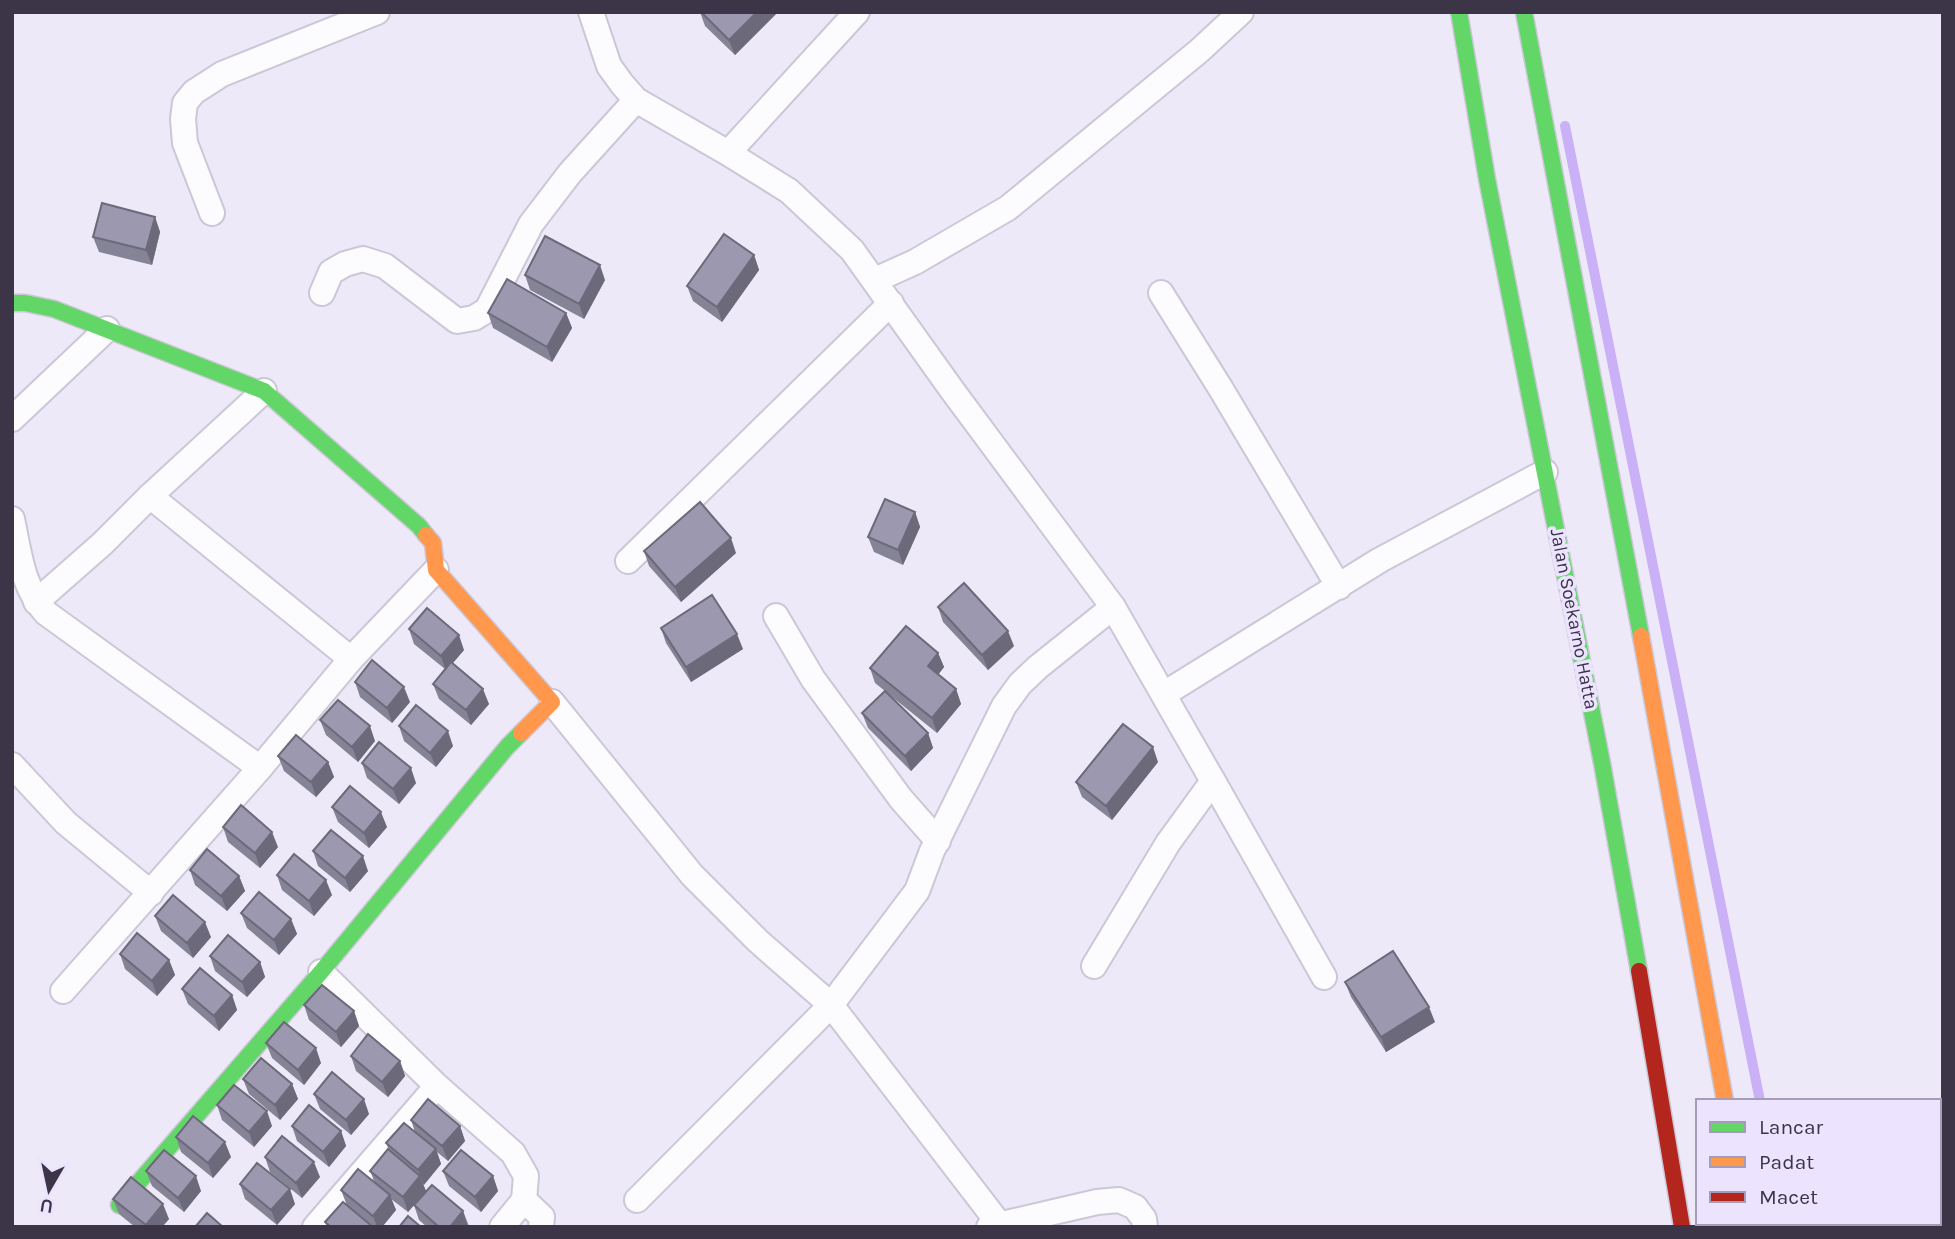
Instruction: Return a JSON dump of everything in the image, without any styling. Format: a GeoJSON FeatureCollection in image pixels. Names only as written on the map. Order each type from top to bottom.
{"type":"FeatureCollection","features":[{"type":"Feature","properties":{"kind":"main road","name":"Jalan Soekarno Hatta"},"geometry":{"type":"LineString","coordinates":[[1459,12],[1487,179],[1602,763],[1682,1227]]}},
{"type":"Feature","properties":{"kind":"main road"},"geometry":{"type":"LineString","coordinates":[[1524,12],[1654,704],[1725,1099]]}},
{"type":"Feature","properties":{"kind":"main road"},"geometry":{"type":"LineString","coordinates":[[12,303],[54,309],[264,391],[419,526],[433,543],[436,570],[552,702],[507,747],[321,972],[119,1205]]}},
{"type":"Feature","properties":{"kind":"street"},"geometry":{"type":"LineString","coordinates":[[212,213],[185,143],[185,103],[194,92],[222,74],[377,12]]}},
{"type":"Feature","properties":{"kind":"street"},"geometry":{"type":"LineString","coordinates":[[591,12],[609,66],[636,100],[789,191],[852,250],[875,280],[1113,607],[1324,977]]}},
{"type":"Feature","properties":{"kind":"street"},"geometry":{"type":"LineString","coordinates":[[728,153],[857,12]]}},
{"type":"Feature","properties":{"kind":"street"},"geometry":{"type":"LineString","coordinates":[[875,280],[915,262],[1008,208],[1189,59],[1241,12]]}},
{"type":"Feature","properties":{"kind":"street"},"geometry":{"type":"LineString","coordinates":[[322,293],[331,272],[345,264],[363,259],[385,266],[457,321],[481,314],[487,310],[531,224],[570,173],[636,100]]}},
{"type":"Feature","properties":{"kind":"street"},"geometry":{"type":"LineString","coordinates":[[1161,293],[1339,587]]}},
{"type":"Feature","properties":{"kind":"street"},"geometry":{"type":"LineString","coordinates":[[628,561],[891,303]]}},
{"type":"Feature","properties":{"kind":"street"},"geometry":{"type":"LineString","coordinates":[[12,419],[107,329]]}},
{"type":"Feature","properties":{"kind":"street"},"geometry":{"type":"LineString","coordinates":[[36,602],[102,544],[264,391]]}},
{"type":"Feature","properties":{"kind":"street"},"geometry":{"type":"LineString","coordinates":[[1164,694],[1380,560],[1545,472]]}},
{"type":"Feature","properties":{"kind":"street"},"geometry":{"type":"LineString","coordinates":[[150,496],[351,659]]}},
{"type":"Feature","properties":{"kind":"street"},"geometry":{"type":"LineString","coordinates":[[12,519],[20,562],[29,590],[46,613],[260,768]]}},
{"type":"Feature","properties":{"kind":"street"},"geometry":{"type":"LineString","coordinates":[[63,991],[151,894],[351,659],[436,570]]}},
{"type":"Feature","properties":{"kind":"street"},"geometry":{"type":"LineString","coordinates":[[638,1200],[831,1005],[917,891],[937,841],[1004,706],[1038,667],[1113,607]]}},
{"type":"Feature","properties":{"kind":"street"},"geometry":{"type":"LineString","coordinates":[[776,616],[813,679],[901,799],[937,841]]}},
{"type":"Feature","properties":{"kind":"street"},"geometry":{"type":"LineString","coordinates":[[552,702],[692,875],[758,941],[831,1005],[995,1226],[1097,1202],[1119,1200],[1135,1207],[1144,1219],[1145,1227]]}},
{"type":"Feature","properties":{"kind":"street"},"geometry":{"type":"LineString","coordinates":[[12,765],[66,823],[151,894]]}},
{"type":"Feature","properties":{"kind":"street"},"geometry":{"type":"LineString","coordinates":[[1094,966],[1168,842],[1213,781]]}},
{"type":"Feature","properties":{"kind":"street"},"geometry":{"type":"LineString","coordinates":[[321,972],[437,1086],[513,1153],[526,1176],[524,1200],[502,1227]]}},
{"type":"Feature","properties":{"kind":"street"},"geometry":{"type":"LineString","coordinates":[[315,1227],[437,1086]]}},
{"type":"Feature","properties":{"kind":"street"},"geometry":{"type":"LineString","coordinates":[[524,1200],[542,1217],[541,1227]]}},
{"type":"Feature","properties":{"kind":"building"},"geometry":{"type":"Polygon","coordinates":[[[701,12],[757,12],[729,40],[701,12]]]}},
{"type":"Feature","properties":{"kind":"building"},"geometry":{"type":"Polygon","coordinates":[[[102,203],[155,217],[146,250],[93,237],[102,203]]]}},
{"type":"Feature","properties":{"kind":"building"},"geometry":{"type":"Polygon","coordinates":[[[724,234],[754,255],[717,307],[687,286],[724,234]]]}},
{"type":"Feature","properties":{"kind":"building"},"geometry":{"type":"Polygon","coordinates":[[[545,236],[600,265],[579,304],[525,275],[545,236]]]}},
{"type":"Feature","properties":{"kind":"building"},"geometry":{"type":"Polygon","coordinates":[[[507,279],[566,313],[547,347],[488,313],[507,279]]]}},
{"type":"Feature","properties":{"kind":"building"},"geometry":{"type":"Polygon","coordinates":[[[885,499],[915,512],[898,550],[868,537],[885,499]]]}},
{"type":"Feature","properties":{"kind":"building"},"geometry":{"type":"Polygon","coordinates":[[[700,502],[731,538],[675,587],[644,551],[700,502]]]}},
{"type":"Feature","properties":{"kind":"building"},"geometry":{"type":"Polygon","coordinates":[[[964,583],[1008,631],[982,655],[938,607],[964,583]]]}},
{"type":"Feature","properties":{"kind":"building"},"geometry":{"type":"Polygon","coordinates":[[[712,595],[737,634],[686,667],[661,628],[712,595]]]}},
{"type":"Feature","properties":{"kind":"building"},"geometry":{"type":"Polygon","coordinates":[[[427,608],[459,635],[441,656],[409,629],[427,608]]]}},
{"type":"Feature","properties":{"kind":"building"},"geometry":{"type":"Polygon","coordinates":[[[906,626],[938,653],[928,666],[956,689],[932,718],[870,668],[906,626]]]}},
{"type":"Feature","properties":{"kind":"building"},"geometry":{"type":"Polygon","coordinates":[[[372,660],[404,687],[387,708],[355,682],[372,660]]]}},
{"type":"Feature","properties":{"kind":"building"},"geometry":{"type":"Polygon","coordinates":[[[451,662],[483,689],[466,710],[433,684],[451,662]]]}},
{"type":"Feature","properties":{"kind":"building"},"geometry":{"type":"Polygon","coordinates":[[[885,691],[928,733],[905,756],[862,713],[885,691]]]}},
{"type":"Feature","properties":{"kind":"building"},"geometry":{"type":"Polygon","coordinates":[[[338,700],[370,726],[352,747],[320,720],[338,700]]]}},
{"type":"Feature","properties":{"kind":"building"},"geometry":{"type":"Polygon","coordinates":[[[416,705],[448,731],[430,753],[399,726],[416,705]]]}},
{"type":"Feature","properties":{"kind":"building"},"geometry":{"type":"Polygon","coordinates":[[[1123,724],[1153,747],[1106,806],[1076,782],[1123,724]]]}},
{"type":"Feature","properties":{"kind":"building"},"geometry":{"type":"Polygon","coordinates":[[[296,735],[328,762],[311,782],[278,756],[296,735]]]}},
{"type":"Feature","properties":{"kind":"building"},"geometry":{"type":"Polygon","coordinates":[[[379,742],[411,768],[393,789],[362,763],[379,742]]]}},
{"type":"Feature","properties":{"kind":"building"},"geometry":{"type":"Polygon","coordinates":[[[350,786],[381,812],[364,833],[332,807],[350,786]]]}},
{"type":"Feature","properties":{"kind":"building"},"geometry":{"type":"Polygon","coordinates":[[[241,805],[272,832],[255,853],[223,827],[241,805]]]}},
{"type":"Feature","properties":{"kind":"building"},"geometry":{"type":"Polygon","coordinates":[[[331,830],[363,856],[345,878],[313,851],[331,830]]]}},
{"type":"Feature","properties":{"kind":"building"},"geometry":{"type":"Polygon","coordinates":[[[207,849],[239,876],[221,896],[190,870],[207,849]]]}},
{"type":"Feature","properties":{"kind":"building"},"geometry":{"type":"Polygon","coordinates":[[[294,854],[326,880],[309,901],[277,875],[294,854]]]}},
{"type":"Feature","properties":{"kind":"building"},"geometry":{"type":"Polygon","coordinates":[[[259,892],[291,919],[274,940],[241,913],[259,892]]]}},
{"type":"Feature","properties":{"kind":"building"},"geometry":{"type":"Polygon","coordinates":[[[173,895],[205,922],[187,943],[155,916],[173,895]]]}},
{"type":"Feature","properties":{"kind":"building"},"geometry":{"type":"Polygon","coordinates":[[[137,933],[169,960],[152,981],[120,954],[137,933]]]}},
{"type":"Feature","properties":{"kind":"building"},"geometry":{"type":"Polygon","coordinates":[[[228,935],[260,962],[242,982],[210,956],[228,935]]]}},
{"type":"Feature","properties":{"kind":"building"},"geometry":{"type":"Polygon","coordinates":[[[1393,951],[1429,1007],[1381,1037],[1345,982],[1393,951]]]}},
{"type":"Feature","properties":{"kind":"building"},"geometry":{"type":"Polygon","coordinates":[[[200,968],[232,995],[214,1016],[182,989],[200,968]]]}},
{"type":"Feature","properties":{"kind":"building"},"geometry":{"type":"Polygon","coordinates":[[[322,985],[354,1011],[336,1032],[304,1005],[322,985]]]}},
{"type":"Feature","properties":{"kind":"building"},"geometry":{"type":"Polygon","coordinates":[[[284,1022],[316,1048],[298,1070],[266,1043],[284,1022]]]}},
{"type":"Feature","properties":{"kind":"building"},"geometry":{"type":"Polygon","coordinates":[[[368,1034],[400,1061],[382,1082],[351,1056],[368,1034]]]}},
{"type":"Feature","properties":{"kind":"building"},"geometry":{"type":"Polygon","coordinates":[[[261,1058],[292,1084],[275,1105],[243,1079],[261,1058]]]}},
{"type":"Feature","properties":{"kind":"building"},"geometry":{"type":"Polygon","coordinates":[[[332,1072],[364,1099],[346,1120],[314,1094],[332,1072]]]}},
{"type":"Feature","properties":{"kind":"building"},"geometry":{"type":"Polygon","coordinates":[[[234,1085],[267,1111],[249,1132],[217,1105],[234,1085]]]}},
{"type":"Feature","properties":{"kind":"building"},"geometry":{"type":"Polygon","coordinates":[[[428,1099],[460,1126],[442,1146],[411,1120],[428,1099]]]}},
{"type":"Feature","properties":{"kind":"building"},"geometry":{"type":"Polygon","coordinates":[[[309,1105],[341,1131],[323,1152],[292,1126],[309,1105]]]}},
{"type":"Feature","properties":{"kind":"building"},"geometry":{"type":"Polygon","coordinates":[[[193,1116],[225,1142],[208,1163],[176,1137],[193,1116]]]}},
{"type":"Feature","properties":{"kind":"building"},"geometry":{"type":"Polygon","coordinates":[[[404,1123],[436,1149],[418,1170],[386,1143],[404,1123]]]}},
{"type":"Feature","properties":{"kind":"building"},"geometry":{"type":"Polygon","coordinates":[[[282,1136],[314,1162],[296,1183],[265,1157],[282,1136]]]}},
{"type":"Feature","properties":{"kind":"building"},"geometry":{"type":"Polygon","coordinates":[[[388,1149],[420,1176],[403,1197],[370,1171],[388,1149]]]}},
{"type":"Feature","properties":{"kind":"building"},"geometry":{"type":"Polygon","coordinates":[[[164,1150],[196,1176],[178,1198],[146,1171],[164,1150]]]}},
{"type":"Feature","properties":{"kind":"building"},"geometry":{"type":"Polygon","coordinates":[[[461,1150],[493,1176],[475,1197],[443,1171],[461,1150]]]}},
{"type":"Feature","properties":{"kind":"building"},"geometry":{"type":"Polygon","coordinates":[[[257,1163],[290,1189],[271,1210],[240,1184],[257,1163]]]}},
{"type":"Feature","properties":{"kind":"building"},"geometry":{"type":"Polygon","coordinates":[[[358,1169],[390,1195],[373,1216],[341,1190],[358,1169]]]}},
{"type":"Feature","properties":{"kind":"building"},"geometry":{"type":"Polygon","coordinates":[[[131,1177],[163,1204],[146,1225],[113,1199],[131,1177]]]}},
{"type":"Feature","properties":{"kind":"building"},"geometry":{"type":"Polygon","coordinates":[[[432,1185],[463,1211],[450,1227],[439,1227],[414,1205],[432,1185]]]}},
{"type":"Feature","properties":{"kind":"building"},"geometry":{"type":"Polygon","coordinates":[[[343,1202],[373,1227],[331,1227],[325,1222],[343,1202]]]}},
{"type":"Feature","properties":{"kind":"building"},"geometry":{"type":"Polygon","coordinates":[[[207,1213],[223,1227],[195,1227],[207,1213]]]}},
{"type":"Feature","properties":{"kind":"building"},"geometry":{"type":"Polygon","coordinates":[[[408,1216],[421,1227],[399,1227],[408,1216]]]}},
{"type":"Feature","properties":{"kind":"waterway"},"geometry":{"type":"LineString","coordinates":[[1565,126],[1760,1099]]}},
{"type":"Feature","properties":{"kind":"traffic: fast"},"geometry":{"type":"LineString","coordinates":[[1459,12],[1487,179],[1602,763],[1639,971]]}},
{"type":"Feature","properties":{"kind":"traffic: fast"},"geometry":{"type":"LineString","coordinates":[[1524,12],[1641,636]]}},
{"type":"Feature","properties":{"kind":"traffic: fast"},"geometry":{"type":"LineString","coordinates":[[12,303],[54,309],[264,391],[426,535]]}},
{"type":"Feature","properties":{"kind":"traffic: fast"},"geometry":{"type":"LineString","coordinates":[[119,1205],[321,972],[521,733]]}},
{"type":"Feature","properties":{"kind":"traffic: slow"},"geometry":{"type":"LineString","coordinates":[[426,535],[433,543],[436,570],[552,702],[521,733]]}},
{"type":"Feature","properties":{"kind":"traffic: slow"},"geometry":{"type":"LineString","coordinates":[[1641,636],[1725,1099]]}},
{"type":"Feature","properties":{"kind":"traffic: jam"},"geometry":{"type":"LineString","coordinates":[[1639,971],[1682,1227]]}}]}
